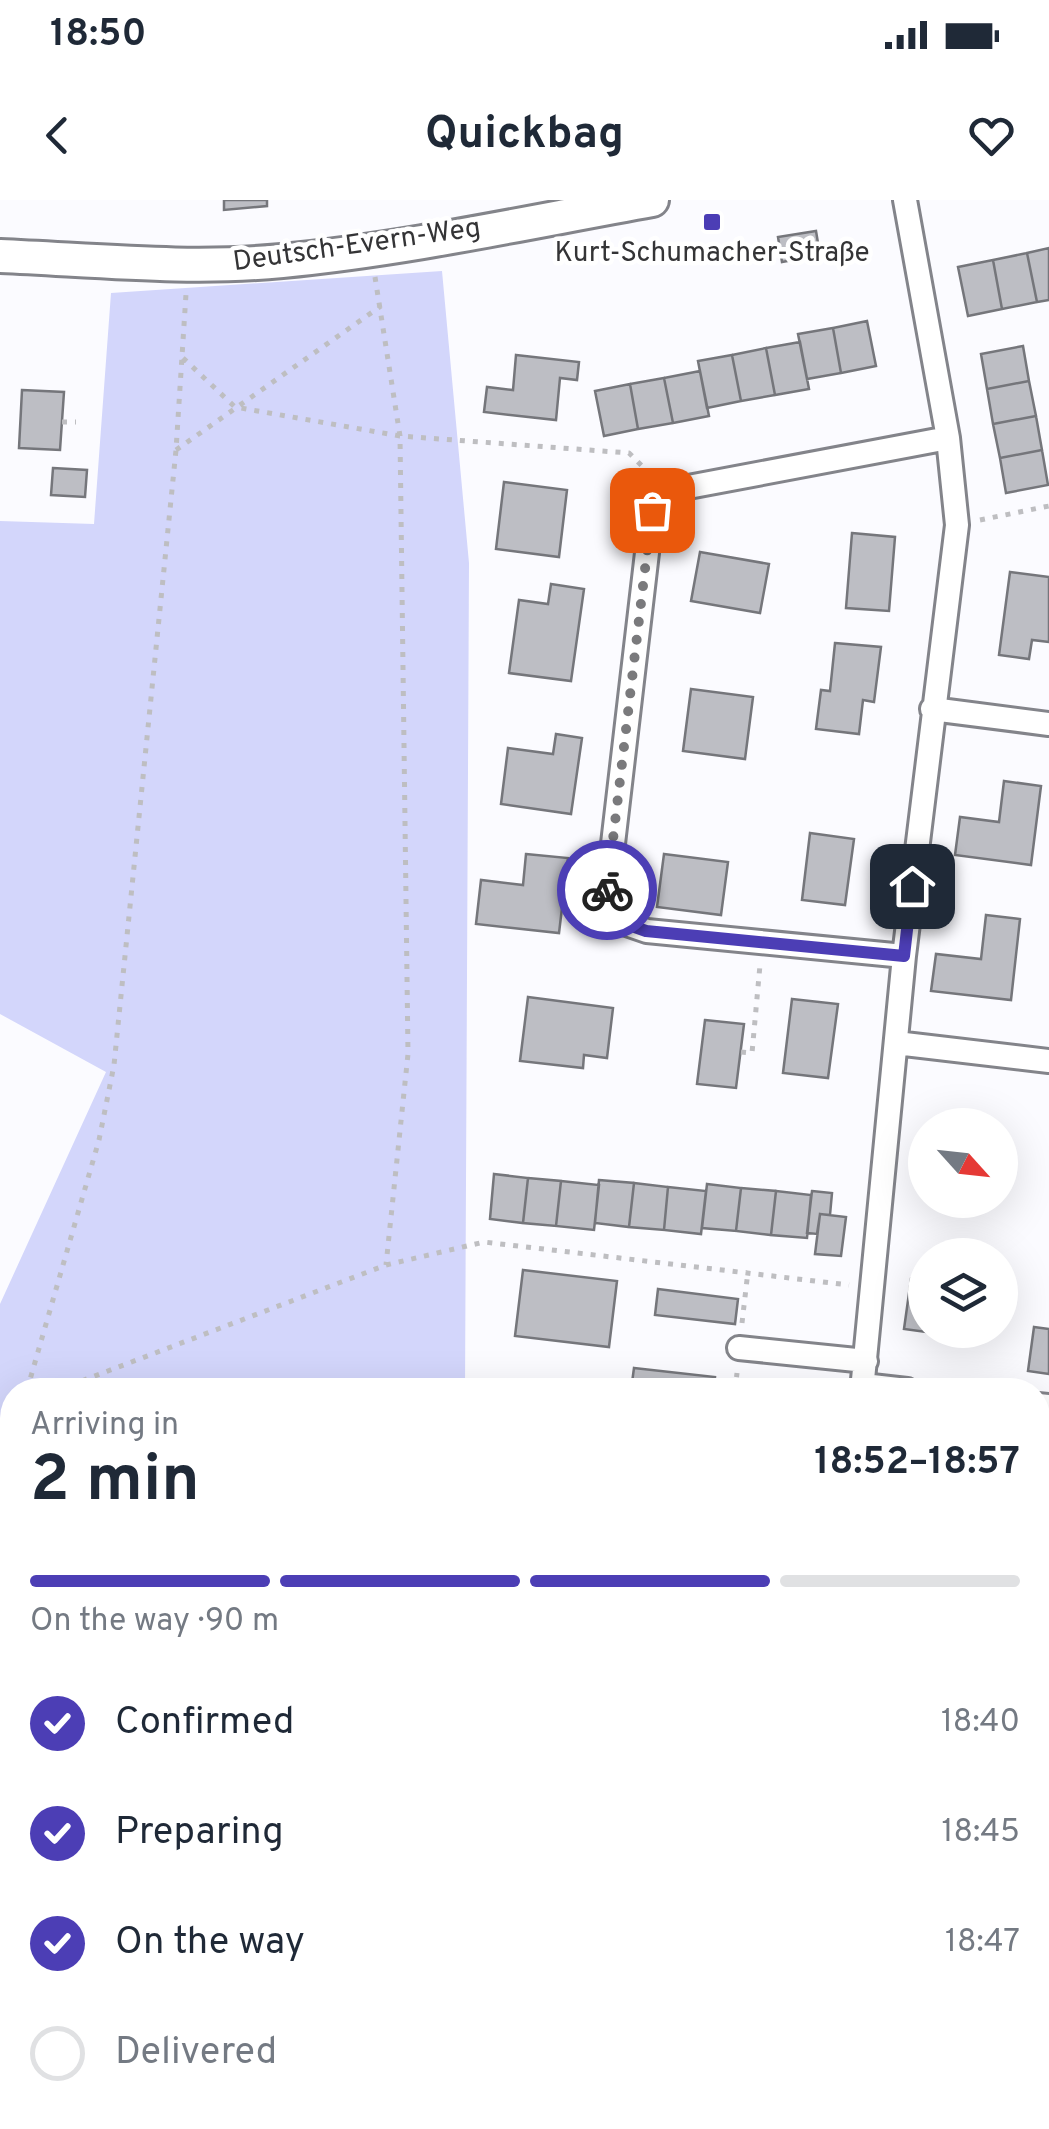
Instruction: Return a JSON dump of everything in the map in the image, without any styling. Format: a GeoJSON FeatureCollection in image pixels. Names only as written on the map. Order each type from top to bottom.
{"type":"FeatureCollection","features":[{"type":"Feature","properties":{"kind":"street","name":"Deutsch-Evern-Weg"},"geometry":{"type":"LineString","coordinates":[[0,256],[187,266],[281,261],[370,250],[652,200]]}},
{"type":"Feature","properties":{"kind":"street"},"geometry":{"type":"LineString","coordinates":[[864,1378],[904,956],[957,525],[948,438],[905,200]]}},
{"type":"Feature","properties":{"kind":"street"},"geometry":{"type":"LineString","coordinates":[[904,956],[646,931],[618,921],[607,895],[652,510],[667,491],[948,438]]}},
{"type":"Feature","properties":{"kind":"street"},"geometry":{"type":"LineString","coordinates":[[932,709],[1049,724]]}},
{"type":"Feature","properties":{"kind":"street"},"geometry":{"type":"LineString","coordinates":[[896,1043],[1049,1061]]}},
{"type":"Feature","properties":{"kind":"street"},"geometry":{"type":"LineString","coordinates":[[739,1348],[866,1361]]}},
{"type":"Feature","properties":{"kind":"path"},"geometry":{"type":"LineString","coordinates":[[370,250],[400,436],[408,1054],[386,1265]]}},
{"type":"Feature","properties":{"kind":"path"},"geometry":{"type":"LineString","coordinates":[[30,1378],[99,1140],[114,1065],[176,450],[187,266]]}},
{"type":"Feature","properties":{"kind":"path"},"geometry":{"type":"LineString","coordinates":[[176,450],[381,306]]}},
{"type":"Feature","properties":{"kind":"path"},"geometry":{"type":"LineString","coordinates":[[183,358],[234,407],[400,436],[629,453],[667,491]]}},
{"type":"Feature","properties":{"kind":"path"},"geometry":{"type":"LineString","coordinates":[[62,422],[76,422]]}},
{"type":"Feature","properties":{"kind":"path"},"geometry":{"type":"LineString","coordinates":[[957,525],[1049,506]]}},
{"type":"Feature","properties":{"kind":"path"},"geometry":{"type":"LineString","coordinates":[[741,1052],[752,1054],[762,942]]}},
{"type":"Feature","properties":{"kind":"path"},"geometry":{"type":"LineString","coordinates":[[89,1378],[386,1265],[500,1242],[872,1289]]}},
{"type":"Feature","properties":{"kind":"shaded area"},"geometry":{"type":"Polygon","coordinates":[[[442,271],[469,563],[465,1378],[0,1378],[0,1304],[106,1072],[0,1014],[0,521],[94,524],[111,293],[442,271]]]}},
{"type":"Feature","properties":{"kind":"building"},"geometry":{"type":"Polygon","coordinates":[[[224,200],[267,200],[267,206],[224,210],[224,200]]]}},
{"type":"Feature","properties":{"kind":"building"},"geometry":{"type":"Polygon","coordinates":[[[816,231],[820,255],[782,262],[778,237],[816,231]]]}},
{"type":"Feature","properties":{"kind":"building"},"geometry":{"type":"Polygon","coordinates":[[[1049,248],[1049,300],[1037,302],[1027,253],[1049,248]]]}},
{"type":"Feature","properties":{"kind":"building"},"geometry":{"type":"Polygon","coordinates":[[[1027,253],[1037,302],[1002,309],[993,260],[1027,253]]]}},
{"type":"Feature","properties":{"kind":"building"},"geometry":{"type":"Polygon","coordinates":[[[993,260],[1002,309],[968,316],[958,267],[993,260]]]}},
{"type":"Feature","properties":{"kind":"building"},"geometry":{"type":"Polygon","coordinates":[[[867,321],[876,366],[841,373],[833,328],[867,321]]]}},
{"type":"Feature","properties":{"kind":"building"},"geometry":{"type":"Polygon","coordinates":[[[833,328],[841,373],[807,379],[798,334],[833,328]]]}},
{"type":"Feature","properties":{"kind":"building"},"geometry":{"type":"Polygon","coordinates":[[[800,342],[809,389],[775,395],[766,348],[800,342]]]}},
{"type":"Feature","properties":{"kind":"building"},"geometry":{"type":"Polygon","coordinates":[[[1023,346],[1029,381],[987,389],[981,354],[1023,346]]]}},
{"type":"Feature","properties":{"kind":"building"},"geometry":{"type":"Polygon","coordinates":[[[766,348],[775,395],[741,401],[732,355],[766,348]]]}},
{"type":"Feature","properties":{"kind":"building"},"geometry":{"type":"Polygon","coordinates":[[[516,355],[579,362],[577,380],[560,378],[556,420],[484,412],[487,387],[513,390],[516,355]]]}},
{"type":"Feature","properties":{"kind":"building"},"geometry":{"type":"Polygon","coordinates":[[[732,355],[741,401],[707,408],[698,361],[732,355]]]}},
{"type":"Feature","properties":{"kind":"building"},"geometry":{"type":"Polygon","coordinates":[[[700,371],[709,416],[673,423],[664,378],[700,371]]]}},
{"type":"Feature","properties":{"kind":"building"},"geometry":{"type":"Polygon","coordinates":[[[664,378],[673,423],[638,429],[630,384],[664,378]]]}},
{"type":"Feature","properties":{"kind":"building"},"geometry":{"type":"Polygon","coordinates":[[[1029,381],[1036,416],[993,424],[987,389],[1029,381]]]}},
{"type":"Feature","properties":{"kind":"building"},"geometry":{"type":"Polygon","coordinates":[[[630,384],[638,429],[604,436],[595,391],[630,384]]]}},
{"type":"Feature","properties":{"kind":"building"},"geometry":{"type":"Polygon","coordinates":[[[22,390],[64,392],[60,450],[19,448],[22,390]]]}},
{"type":"Feature","properties":{"kind":"building"},"geometry":{"type":"Polygon","coordinates":[[[1036,416],[1042,450],[1000,458],[993,424],[1036,416]]]}},
{"type":"Feature","properties":{"kind":"building"},"geometry":{"type":"Polygon","coordinates":[[[1042,450],[1048,485],[1006,493],[1000,458],[1042,450]]]}},
{"type":"Feature","properties":{"kind":"building"},"geometry":{"type":"Polygon","coordinates":[[[53,468],[87,470],[85,497],[51,495],[53,468]]]}},
{"type":"Feature","properties":{"kind":"building"},"geometry":{"type":"Polygon","coordinates":[[[504,482],[567,490],[559,557],[496,549],[504,482]]]}},
{"type":"Feature","properties":{"kind":"building"},"geometry":{"type":"Polygon","coordinates":[[[852,533],[895,537],[889,611],[846,608],[852,533]]]}},
{"type":"Feature","properties":{"kind":"building"},"geometry":{"type":"Polygon","coordinates":[[[700,552],[769,564],[760,613],[691,601],[700,552]]]}},
{"type":"Feature","properties":{"kind":"building"},"geometry":{"type":"Polygon","coordinates":[[[1010,572],[1049,577],[1049,642],[1032,640],[1029,659],[999,655],[1010,572]]]}},
{"type":"Feature","properties":{"kind":"building"},"geometry":{"type":"Polygon","coordinates":[[[551,584],[584,589],[571,681],[509,673],[519,600],[548,604],[551,584]]]}},
{"type":"Feature","properties":{"kind":"building"},"geometry":{"type":"Polygon","coordinates":[[[835,643],[881,647],[874,702],[863,700],[859,734],[816,729],[821,690],[830,691],[835,643]]]}},
{"type":"Feature","properties":{"kind":"building"},"geometry":{"type":"Polygon","coordinates":[[[691,689],[753,697],[745,759],[683,751],[691,689]]]}},
{"type":"Feature","properties":{"kind":"building"},"geometry":{"type":"Polygon","coordinates":[[[556,734],[582,738],[571,814],[501,804],[508,748],[553,754],[556,734]]]}},
{"type":"Feature","properties":{"kind":"building"},"geometry":{"type":"Polygon","coordinates":[[[1004,781],[1041,786],[1031,865],[955,855],[960,817],[999,822],[1004,781]]]}},
{"type":"Feature","properties":{"kind":"building"},"geometry":{"type":"Polygon","coordinates":[[[810,833],[854,839],[845,905],[802,900],[810,833]]]}},
{"type":"Feature","properties":{"kind":"building"},"geometry":{"type":"Polygon","coordinates":[[[526,854],[568,858],[559,933],[476,924],[481,880],[523,885],[526,854]]]}},
{"type":"Feature","properties":{"kind":"building"},"geometry":{"type":"Polygon","coordinates":[[[664,854],[728,862],[721,915],[657,907],[664,854]]]}},
{"type":"Feature","properties":{"kind":"building"},"geometry":{"type":"Polygon","coordinates":[[[986,915],[1020,919],[1011,1000],[931,991],[936,954],[981,959],[986,915]]]}},
{"type":"Feature","properties":{"kind":"building"},"geometry":{"type":"Polygon","coordinates":[[[528,997],[613,1008],[607,1058],[584,1055],[583,1068],[520,1061],[528,997]]]}},
{"type":"Feature","properties":{"kind":"building"},"geometry":{"type":"Polygon","coordinates":[[[792,999],[838,1004],[828,1078],[783,1073],[792,999]]]}},
{"type":"Feature","properties":{"kind":"building"},"geometry":{"type":"Polygon","coordinates":[[[705,1020],[744,1024],[736,1088],[697,1084],[705,1020]]]}},
{"type":"Feature","properties":{"kind":"building"},"geometry":{"type":"Polygon","coordinates":[[[494,1174],[528,1178],[523,1223],[490,1219],[494,1174]]]}},
{"type":"Feature","properties":{"kind":"building"},"geometry":{"type":"Polygon","coordinates":[[[528,1178],[561,1181],[556,1226],[523,1223],[528,1178]]]}},
{"type":"Feature","properties":{"kind":"building"},"geometry":{"type":"Polygon","coordinates":[[[599,1180],[634,1183],[629,1227],[595,1223],[599,1180]]]}},
{"type":"Feature","properties":{"kind":"building"},"geometry":{"type":"Polygon","coordinates":[[[561,1181],[599,1185],[594,1230],[556,1226],[561,1181]]]}},
{"type":"Feature","properties":{"kind":"building"},"geometry":{"type":"Polygon","coordinates":[[[634,1183],[668,1187],[664,1230],[629,1227],[634,1183]]]}},
{"type":"Feature","properties":{"kind":"building"},"geometry":{"type":"Polygon","coordinates":[[[707,1184],[741,1188],[736,1231],[702,1228],[707,1184]]]}},
{"type":"Feature","properties":{"kind":"building"},"geometry":{"type":"Polygon","coordinates":[[[668,1187],[706,1191],[701,1234],[664,1230],[668,1187]]]}},
{"type":"Feature","properties":{"kind":"building"},"geometry":{"type":"Polygon","coordinates":[[[741,1188],[776,1191],[771,1235],[736,1231],[741,1188]]]}},
{"type":"Feature","properties":{"kind":"building"},"geometry":{"type":"Polygon","coordinates":[[[776,1191],[811,1195],[807,1238],[771,1235],[776,1191]]]}},
{"type":"Feature","properties":{"kind":"building"},"geometry":{"type":"Polygon","coordinates":[[[812,1191],[832,1193],[830,1215],[820,1214],[817,1234],[807,1233],[812,1191]]]}},
{"type":"Feature","properties":{"kind":"building"},"geometry":{"type":"Polygon","coordinates":[[[820,1214],[846,1217],[841,1256],[815,1254],[820,1214]]]}},
{"type":"Feature","properties":{"kind":"building"},"geometry":{"type":"Polygon","coordinates":[[[523,1270],[617,1281],[609,1347],[515,1336],[523,1270]]]}},
{"type":"Feature","properties":{"kind":"building"},"geometry":{"type":"Polygon","coordinates":[[[658,1289],[738,1299],[735,1324],[655,1315],[658,1289]]]}},
{"type":"Feature","properties":{"kind":"building"},"geometry":{"type":"Polygon","coordinates":[[[1034,1327],[1049,1329],[1049,1374],[1028,1371],[1034,1327]]]}},
{"type":"Feature","properties":{"kind":"building"},"geometry":{"type":"Polygon","coordinates":[[[634,1368],[715,1377],[715,1378],[633,1378],[634,1368]]]}},
{"type":"Feature","properties":{"kind":"way so far"},"geometry":{"type":"LineString","coordinates":[[607,890],[652,510]]}},
{"type":"Feature","properties":{"kind":"place","name":"Kurt-Schumacher-Straße"},"geometry":{"type":"Point","coordinates":[712,222]}},
{"type":"Feature","properties":{"kind":"route"},"geometry":{"type":"LineString","coordinates":[[607,890],[618,921],[646,931],[904,956],[912,886]]}}]}
